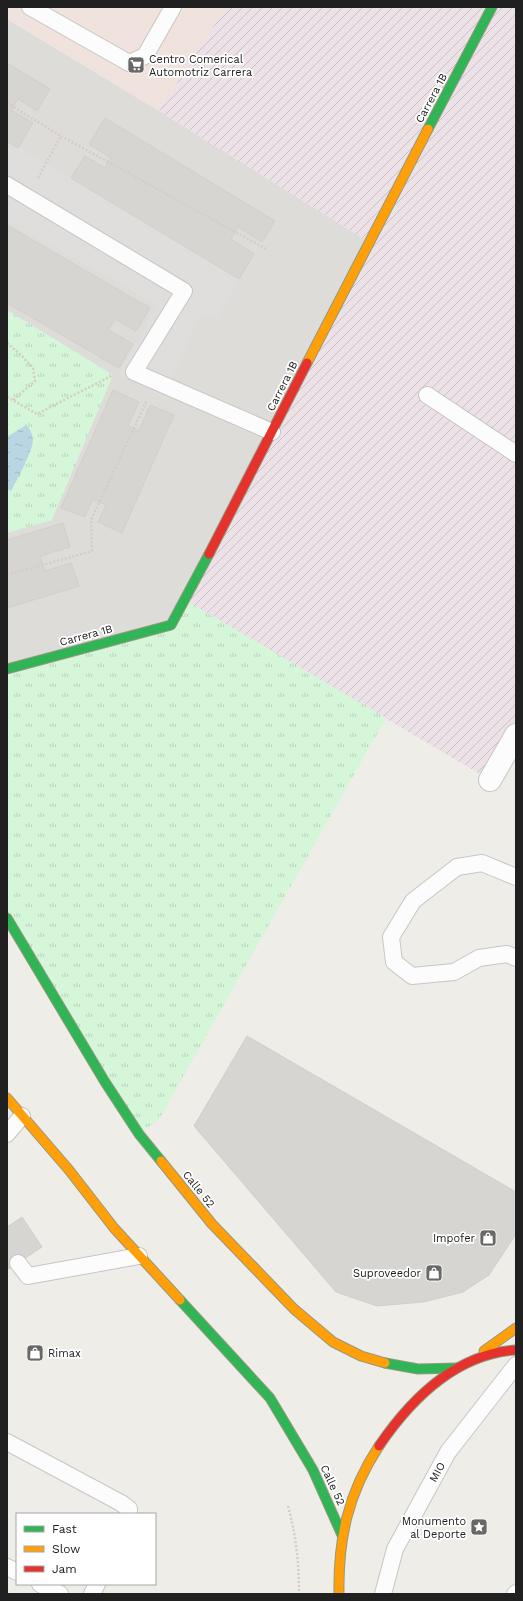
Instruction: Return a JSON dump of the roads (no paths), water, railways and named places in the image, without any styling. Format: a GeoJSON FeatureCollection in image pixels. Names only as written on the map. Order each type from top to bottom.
{"type":"FeatureCollection","features":[{"type":"Feature","properties":{"kind":"main road","name":"Carrera 1B"},"geometry":{"type":"LineString","coordinates":[[7,669],[171,625],[492,7]]}},
{"type":"Feature","properties":{"kind":"main road","name":"Calle 52"},"geometry":{"type":"LineString","coordinates":[[7,918],[105,1082],[139,1134],[212,1224],[294,1309],[333,1342],[361,1356],[386,1364],[418,1369],[457,1368]]}},
{"type":"Feature","properties":{"kind":"main road","name":"Calle 52"},"geometry":{"type":"LineString","coordinates":[[7,1098],[69,1170],[114,1228],[270,1398],[313,1470],[342,1535]]}},
{"type":"Feature","properties":{"kind":"main road"},"geometry":{"type":"LineString","coordinates":[[335,1594],[338,1580],[342,1535],[355,1491],[375,1451],[388,1432],[419,1397],[437,1381],[478,1356],[516,1328]]}},
{"type":"Feature","properties":{"kind":"main road"},"geometry":{"type":"LineString","coordinates":[[478,1356],[502,1350],[516,1350]]}},
{"type":"Feature","properties":{"kind":"main road"},"geometry":{"type":"LineString","coordinates":[[338,1580],[339,1594]]}},
{"type":"Feature","properties":{"kind":"street"},"geometry":{"type":"LineString","coordinates":[[490,780],[516,735]]}},
{"type":"Feature","properties":{"kind":"lane"},"geometry":{"type":"LineString","coordinates":[[30,7],[129,63],[145,56],[173,7]]}},
{"type":"Feature","properties":{"kind":"lane"},"geometry":{"type":"LineString","coordinates":[[7,185],[184,291],[134,372],[272,432]]}},
{"type":"Feature","properties":{"kind":"lane"},"geometry":{"type":"LineString","coordinates":[[428,395],[516,454]]}},
{"type":"Feature","properties":{"kind":"lane"},"geometry":{"type":"LineString","coordinates":[[516,877],[482,863],[457,867],[413,901],[391,937],[394,962],[412,976],[454,972],[479,958],[507,954],[516,958]]}},
{"type":"Feature","properties":{"kind":"lane"},"geometry":{"type":"LineString","coordinates":[[7,1134],[22,1116]]}},
{"type":"Feature","properties":{"kind":"lane"},"geometry":{"type":"LineString","coordinates":[[18,1263],[28,1276],[139,1256]]}},
{"type":"Feature","properties":{"kind":"lane","name":"MIO"},"geometry":{"type":"LineString","coordinates":[[383,1594],[395,1549],[448,1452],[516,1365]]}},
{"type":"Feature","properties":{"kind":"lane"},"geometry":{"type":"LineString","coordinates":[[7,1442],[121,1503],[129,1510],[129,1513]]}},
{"type":"Feature","properties":{"kind":"lane"},"geometry":{"type":"LineString","coordinates":[[7,1567],[16,1572]]}},
{"type":"Feature","properties":{"kind":"lane"},"geometry":{"type":"LineString","coordinates":[[42,1585],[60,1594]]}},
{"type":"Feature","properties":{"kind":"lane"},"geometry":{"type":"LineString","coordinates":[[92,1594],[96,1585]]}},
{"type":"Feature","properties":{"kind":"water"},"geometry":{"type":"Polygon","coordinates":[[[26,425],[32,435],[32,444],[24,465],[11,491],[7,489],[7,437],[26,425]]]}},
{"type":"Feature","properties":{"kind":"place","name":"Centro Comerical Automotriz Carrera"},"geometry":{"type":"Point","coordinates":[136,65]}},
{"type":"Feature","properties":{"kind":"place","name":"Impofer"},"geometry":{"type":"Point","coordinates":[488,1238]}},
{"type":"Feature","properties":{"kind":"place","name":"Suproveedor"},"geometry":{"type":"Point","coordinates":[434,1273]}},
{"type":"Feature","properties":{"kind":"place","name":"Rimax"},"geometry":{"type":"Point","coordinates":[35,1353]}},
{"type":"Feature","properties":{"kind":"place","name":"Monumento al Deporte"},"geometry":{"type":"Point","coordinates":[479,1527]}}]}
